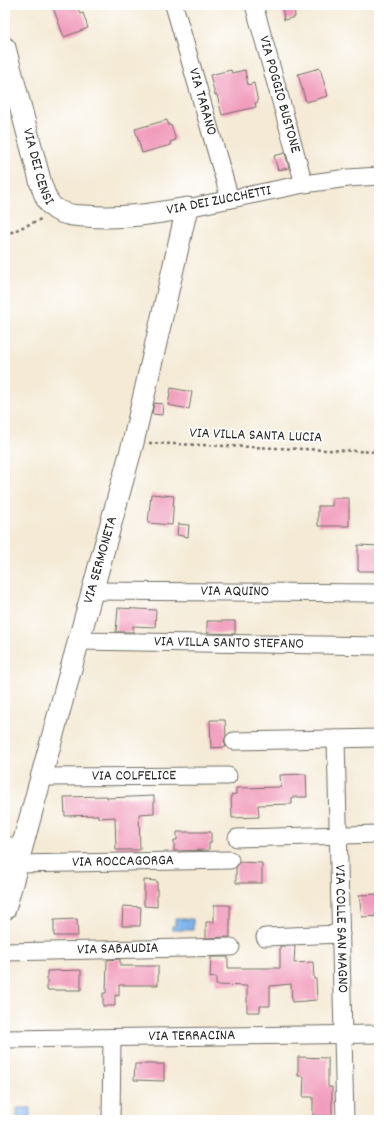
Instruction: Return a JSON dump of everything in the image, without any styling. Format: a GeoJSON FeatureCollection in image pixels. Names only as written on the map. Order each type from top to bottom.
{"type":"FeatureCollection","features":[{"type":"Feature","properties":{"kind":"street","name":"VIA TARANO"},"geometry":{"type":"LineString","coordinates":[[174,5],[230,199]]}},
{"type":"Feature","properties":{"kind":"street","name":"VIA POGGIO BUSTONE"},"geometry":{"type":"LineString","coordinates":[[254,5],[304,184]]}},
{"type":"Feature","properties":{"kind":"street","name":"VIA DEI CENSI"},"geometry":{"type":"LineString","coordinates":[[5,48],[41,184],[49,203],[58,211]]}},
{"type":"Feature","properties":{"kind":"street","name":"VIA DEI ZUCCHETTI"},"geometry":{"type":"LineString","coordinates":[[58,211],[65,214],[107,218],[144,215],[187,208],[304,184],[379,176]]}},
{"type":"Feature","properties":{"kind":"street","name":"VIA SERMONETA"},"geometry":{"type":"LineString","coordinates":[[5,909],[15,852],[41,777],[132,443],[187,208]]}},
{"type":"Feature","properties":{"kind":"street","name":"VIA AQUINO"},"geometry":{"type":"LineString","coordinates":[[92,591],[379,593]]}},
{"type":"Feature","properties":{"kind":"street","name":"VIA VILLA SANTO STEFANO"},"geometry":{"type":"LineString","coordinates":[[78,641],[379,646]]}},
{"type":"Feature","properties":{"kind":"street"},"geometry":{"type":"LineString","coordinates":[[234,741],[379,738]]}},
{"type":"Feature","properties":{"kind":"street","name":"VIA COLLE SAN MAGNO"},"geometry":{"type":"LineString","coordinates":[[336,739],[345,1120]]}},
{"type":"Feature","properties":{"kind":"street","name":"VIA COLFELICE"},"geometry":{"type":"LineString","coordinates":[[41,777],[228,776]]}},
{"type":"Feature","properties":{"kind":"street"},"geometry":{"type":"LineString","coordinates":[[237,838],[379,834]]}},
{"type":"Feature","properties":{"kind":"street","name":"VIA ROCCAGORGA"},"geometry":{"type":"LineString","coordinates":[[15,852],[230,860]]}},
{"type":"Feature","properties":{"kind":"street"},"geometry":{"type":"LineString","coordinates":[[265,937],[341,934]]}},
{"type":"Feature","properties":{"kind":"street","name":"VIA SABAUDIA"},"geometry":{"type":"LineString","coordinates":[[5,952],[231,947]]}},
{"type":"Feature","properties":{"kind":"street","name":"VIA TERRACINA"},"geometry":{"type":"LineString","coordinates":[[5,1039],[379,1034]]}},
{"type":"Feature","properties":{"kind":"street"},"geometry":{"type":"LineString","coordinates":[[111,1120],[112,1038]]}},
{"type":"Feature","properties":{"kind":"path"},"geometry":{"type":"LineString","coordinates":[[5,235],[58,211]]}},
{"type":"Feature","properties":{"kind":"path","name":"VIA VILLA SANTA LUCIA"},"geometry":{"type":"LineString","coordinates":[[132,443],[379,452]]}},
{"type":"Feature","properties":{"kind":"water"},"geometry":{"type":"Polygon","coordinates":[[[175,919],[193,919],[193,930],[172,930],[172,926],[175,926],[175,919]]]}},
{"type":"Feature","properties":{"kind":"water"},"geometry":{"type":"Polygon","coordinates":[[[17,1108],[30,1108],[30,1120],[17,1120],[17,1108]]]}},
{"type":"Feature","properties":{"kind":"building"},"geometry":{"type":"Polygon","coordinates":[[[52,5],[77,5],[80,14],[83,13],[88,28],[64,37],[52,5]]]}},
{"type":"Feature","properties":{"kind":"building"},"geometry":{"type":"Polygon","coordinates":[[[282,5],[294,5],[295,17],[284,20],[282,5]]]}},
{"type":"Feature","properties":{"kind":"building"},"geometry":{"type":"Polygon","coordinates":[[[320,68],[328,96],[306,102],[298,74],[320,68]]]}},
{"type":"Feature","properties":{"kind":"building"},"geometry":{"type":"Polygon","coordinates":[[[231,70],[232,73],[245,70],[248,85],[254,83],[258,102],[255,103],[256,107],[222,115],[210,75],[231,70]]]}},
{"type":"Feature","properties":{"kind":"building"},"geometry":{"type":"Polygon","coordinates":[[[167,120],[169,126],[171,125],[176,140],[170,142],[171,145],[142,153],[135,129],[167,120]]]}},
{"type":"Feature","properties":{"kind":"building"},"geometry":{"type":"Polygon","coordinates":[[[285,153],[289,168],[278,170],[274,156],[285,153]]]}},
{"type":"Feature","properties":{"kind":"building"},"geometry":{"type":"Polygon","coordinates":[[[171,388],[192,392],[189,409],[168,405],[171,388]]]}},
{"type":"Feature","properties":{"kind":"building"},"geometry":{"type":"Polygon","coordinates":[[[154,403],[163,404],[162,415],[152,414],[154,403]]]}},
{"type":"Feature","properties":{"kind":"building"},"geometry":{"type":"Polygon","coordinates":[[[151,494],[174,496],[172,525],[148,523],[151,494]]]}},
{"type":"Feature","properties":{"kind":"building"},"geometry":{"type":"Polygon","coordinates":[[[332,498],[349,498],[349,526],[318,526],[318,506],[332,506],[332,498]]]}},
{"type":"Feature","properties":{"kind":"building"},"geometry":{"type":"Polygon","coordinates":[[[178,524],[189,525],[188,537],[177,535],[178,524]]]}},
{"type":"Feature","properties":{"kind":"building"},"geometry":{"type":"Polygon","coordinates":[[[358,545],[379,546],[379,571],[358,571],[358,545]]]}},
{"type":"Feature","properties":{"kind":"building"},"geometry":{"type":"Polygon","coordinates":[[[118,608],[156,610],[155,627],[133,626],[133,632],[116,632],[118,608]]]}},
{"type":"Feature","properties":{"kind":"building"},"geometry":{"type":"Polygon","coordinates":[[[207,621],[235,621],[235,634],[207,633],[207,621]]]}},
{"type":"Feature","properties":{"kind":"building"},"geometry":{"type":"Polygon","coordinates":[[[210,720],[225,720],[226,736],[224,741],[226,747],[211,748],[210,720]]]}},
{"type":"Feature","properties":{"kind":"building"},"geometry":{"type":"Polygon","coordinates":[[[306,774],[307,797],[292,797],[292,804],[258,805],[259,817],[232,818],[231,795],[236,794],[236,788],[281,787],[280,775],[306,774]]]}},
{"type":"Feature","properties":{"kind":"building"},"geometry":{"type":"Polygon","coordinates":[[[107,796],[107,798],[154,796],[154,813],[139,814],[140,850],[116,850],[115,817],[98,818],[98,815],[65,816],[64,797],[107,796]]]}},
{"type":"Feature","properties":{"kind":"building"},"geometry":{"type":"Polygon","coordinates":[[[177,832],[211,832],[211,843],[209,843],[209,850],[174,851],[174,840],[177,840],[177,832]]]}},
{"type":"Feature","properties":{"kind":"building"},"geometry":{"type":"Polygon","coordinates":[[[239,862],[262,863],[262,883],[236,883],[236,868],[239,862]]]}},
{"type":"Feature","properties":{"kind":"building"},"geometry":{"type":"Polygon","coordinates":[[[144,880],[157,881],[157,907],[144,906],[144,880]]]}},
{"type":"Feature","properties":{"kind":"building"},"geometry":{"type":"Polygon","coordinates":[[[379,894],[379,916],[362,917],[359,895],[379,894]]]}},
{"type":"Feature","properties":{"kind":"building"},"geometry":{"type":"Polygon","coordinates":[[[214,905],[230,905],[230,937],[206,938],[206,922],[214,922],[214,905]]]}},
{"type":"Feature","properties":{"kind":"building"},"geometry":{"type":"Polygon","coordinates":[[[123,906],[141,907],[140,926],[122,926],[123,906]]]}},
{"type":"Feature","properties":{"kind":"building"},"geometry":{"type":"Polygon","coordinates":[[[77,919],[78,936],[54,936],[54,920],[77,919]]]}},
{"type":"Feature","properties":{"kind":"building"},"geometry":{"type":"Polygon","coordinates":[[[280,946],[295,946],[294,963],[313,962],[314,979],[316,979],[317,1000],[292,1002],[291,984],[270,986],[270,1006],[260,1006],[260,1012],[247,1012],[247,986],[216,985],[216,977],[210,978],[211,957],[228,957],[228,968],[280,968],[280,946]]]}},
{"type":"Feature","properties":{"kind":"building"},"geometry":{"type":"Polygon","coordinates":[[[120,959],[120,966],[158,966],[158,985],[119,985],[119,996],[115,995],[115,1006],[103,1006],[103,993],[106,993],[107,960],[120,959]]]}},
{"type":"Feature","properties":{"kind":"building"},"geometry":{"type":"Polygon","coordinates":[[[81,970],[81,990],[47,990],[47,971],[81,970]]]}},
{"type":"Feature","properties":{"kind":"building"},"geometry":{"type":"Polygon","coordinates":[[[298,1057],[328,1058],[328,1087],[332,1087],[332,1116],[313,1116],[313,1097],[303,1097],[304,1076],[298,1076],[298,1057]]]}},
{"type":"Feature","properties":{"kind":"building"},"geometry":{"type":"Polygon","coordinates":[[[135,1064],[164,1064],[164,1081],[134,1080],[135,1064]]]}}]}
